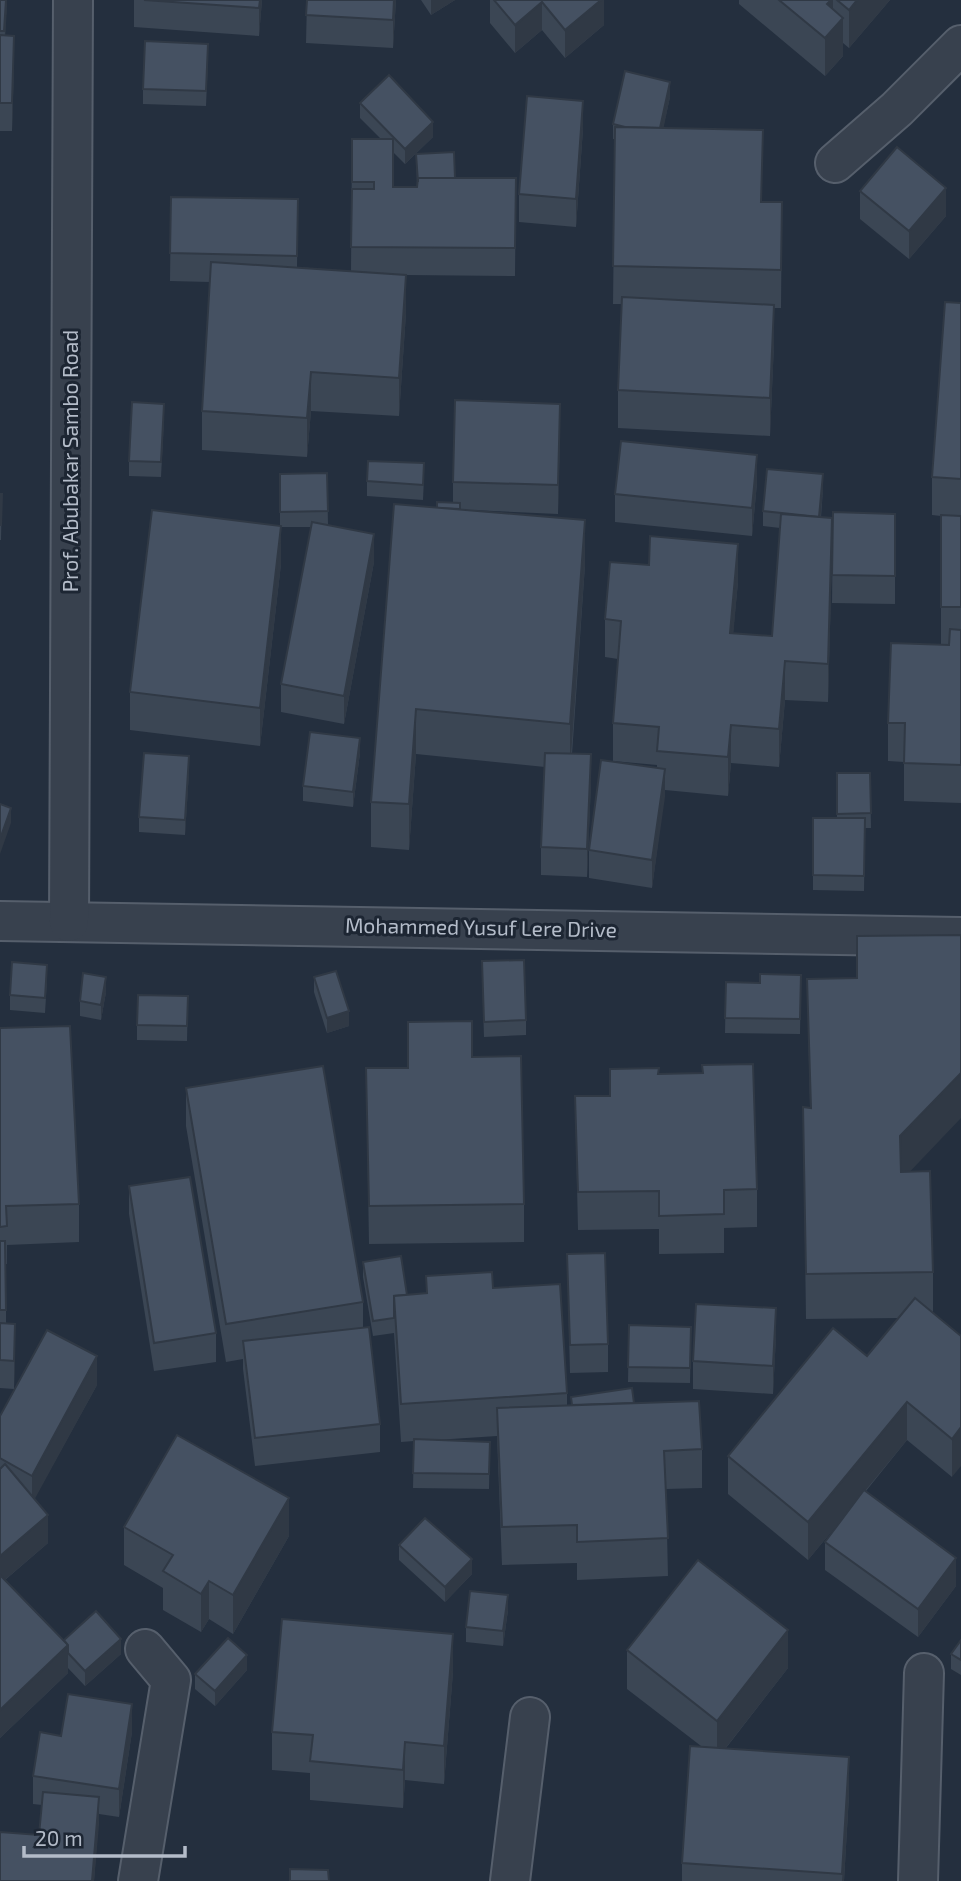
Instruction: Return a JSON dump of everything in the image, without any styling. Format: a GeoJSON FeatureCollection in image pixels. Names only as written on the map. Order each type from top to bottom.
{"type":"FeatureCollection","features":[{"type":"Feature","properties":{"kind":"street","name":"Prof. Abubakar Sambo Road"},"geometry":{"type":"LineString","coordinates":[[69,922],[73,0]]}},
{"type":"Feature","properties":{"kind":"street"},"geometry":{"type":"LineString","coordinates":[[835,163],[897,109],[961,45]]}},
{"type":"Feature","properties":{"kind":"street","name":"Mohammed Yusuf Lere Drive"},"geometry":{"type":"LineString","coordinates":[[0,921],[961,937]]}},
{"type":"Feature","properties":{"kind":"street"},"geometry":{"type":"LineString","coordinates":[[138,1881],[172,1680],[145,1649]]}},
{"type":"Feature","properties":{"kind":"street"},"geometry":{"type":"LineString","coordinates":[[918,1881],[924,1673]]}},
{"type":"Feature","properties":{"kind":"street"},"geometry":{"type":"LineString","coordinates":[[510,1881],[530,1717]]}},
{"type":"Feature","properties":{"kind":"building"},"geometry":{"type":"Polygon","coordinates":[[[0,0],[6,0],[4,31],[0,31],[0,0]]]}},
{"type":"Feature","properties":{"kind":"building"},"geometry":{"type":"Polygon","coordinates":[[[144,0],[260,0],[259,8],[144,0]]]}},
{"type":"Feature","properties":{"kind":"building"},"geometry":{"type":"Polygon","coordinates":[[[307,0],[394,0],[393,20],[306,15],[307,0]]]}},
{"type":"Feature","properties":{"kind":"building"},"geometry":{"type":"Polygon","coordinates":[[[494,0],[601,0],[565,30],[542,2],[515,25],[494,0]]]}},
{"type":"Feature","properties":{"kind":"building"},"geometry":{"type":"Polygon","coordinates":[[[779,0],[831,0],[827,4],[843,18],[825,38],[779,0]]]}},
{"type":"Feature","properties":{"kind":"building"},"geometry":{"type":"Polygon","coordinates":[[[837,0],[857,0],[849,10],[837,0]]]}},
{"type":"Feature","properties":{"kind":"building"},"geometry":{"type":"Polygon","coordinates":[[[0,35],[14,36],[12,103],[0,103],[0,35]]]}},
{"type":"Feature","properties":{"kind":"building"},"geometry":{"type":"Polygon","coordinates":[[[145,41],[208,44],[206,91],[143,89],[145,41]]]}},
{"type":"Feature","properties":{"kind":"building"},"geometry":{"type":"Polygon","coordinates":[[[625,71],[670,82],[660,128],[613,124],[625,71]]]}},
{"type":"Feature","properties":{"kind":"building"},"geometry":{"type":"Polygon","coordinates":[[[389,75],[433,122],[405,149],[360,103],[389,75]]]}},
{"type":"Feature","properties":{"kind":"building"},"geometry":{"type":"Polygon","coordinates":[[[527,96],[583,101],[576,199],[519,194],[527,96]]]}},
{"type":"Feature","properties":{"kind":"building"},"geometry":{"type":"Polygon","coordinates":[[[615,127],[763,130],[761,202],[782,202],[781,270],[613,266],[615,127]]]}},
{"type":"Feature","properties":{"kind":"building"},"geometry":{"type":"Polygon","coordinates":[[[352,139],[393,139],[393,187],[417,187],[418,178],[516,178],[515,248],[351,247],[352,189],[374,189],[374,182],[352,182],[352,139]]]}},
{"type":"Feature","properties":{"kind":"building"},"geometry":{"type":"Polygon","coordinates":[[[897,147],[946,188],[909,231],[860,191],[897,147]]]}},
{"type":"Feature","properties":{"kind":"building"},"geometry":{"type":"Polygon","coordinates":[[[454,152],[455,178],[418,178],[418,182],[416,154],[454,152]]]}},
{"type":"Feature","properties":{"kind":"building"},"geometry":{"type":"Polygon","coordinates":[[[171,197],[298,199],[297,256],[170,253],[171,197]]]}},
{"type":"Feature","properties":{"kind":"building"},"geometry":{"type":"Polygon","coordinates":[[[211,262],[406,275],[399,378],[311,372],[307,418],[202,411],[211,262]]]}},
{"type":"Feature","properties":{"kind":"building"},"geometry":{"type":"Polygon","coordinates":[[[622,297],[774,305],[770,398],[618,390],[622,297]]]}},
{"type":"Feature","properties":{"kind":"building"},"geometry":{"type":"Polygon","coordinates":[[[945,302],[961,303],[961,479],[932,477],[945,302]]]}},
{"type":"Feature","properties":{"kind":"building"},"geometry":{"type":"Polygon","coordinates":[[[455,400],[560,404],[558,485],[453,482],[455,400]]]}},
{"type":"Feature","properties":{"kind":"building"},"geometry":{"type":"Polygon","coordinates":[[[132,402],[164,404],[161,462],[129,461],[132,402]]]}},
{"type":"Feature","properties":{"kind":"building"},"geometry":{"type":"Polygon","coordinates":[[[621,441],[757,455],[752,508],[615,494],[621,441]]]}},
{"type":"Feature","properties":{"kind":"building"},"geometry":{"type":"Polygon","coordinates":[[[368,461],[424,463],[423,485],[367,481],[368,461]]]}},
{"type":"Feature","properties":{"kind":"building"},"geometry":{"type":"Polygon","coordinates":[[[767,469],[823,474],[819,517],[763,511],[767,469]]]}},
{"type":"Feature","properties":{"kind":"building"},"geometry":{"type":"Polygon","coordinates":[[[327,473],[328,511],[280,512],[280,474],[327,473]]]}},
{"type":"Feature","properties":{"kind":"building"},"geometry":{"type":"Polygon","coordinates":[[[2,494],[1,525],[0,525],[2,494]]]}},
{"type":"Feature","properties":{"kind":"building"},"geometry":{"type":"Polygon","coordinates":[[[437,502],[460,503],[460,509],[437,508],[437,502]]]}},
{"type":"Feature","properties":{"kind":"building"},"geometry":{"type":"Polygon","coordinates":[[[394,504],[585,520],[570,724],[416,709],[409,804],[371,802],[394,504]]]}},
{"type":"Feature","properties":{"kind":"building"},"geometry":{"type":"Polygon","coordinates":[[[152,510],[281,526],[260,708],[130,692],[152,510]]]}},
{"type":"Feature","properties":{"kind":"building"},"geometry":{"type":"Polygon","coordinates":[[[833,512],[895,514],[895,576],[832,575],[833,512]]]}},
{"type":"Feature","properties":{"kind":"building"},"geometry":{"type":"Polygon","coordinates":[[[781,514],[832,518],[828,664],[785,661],[779,729],[731,725],[728,757],[657,751],[659,727],[613,723],[621,621],[605,619],[610,562],[649,565],[650,536],[738,544],[730,633],[772,636],[781,514]]]}},
{"type":"Feature","properties":{"kind":"building"},"geometry":{"type":"Polygon","coordinates":[[[941,515],[961,516],[961,607],[941,607],[941,515]]]}},
{"type":"Feature","properties":{"kind":"building"},"geometry":{"type":"Polygon","coordinates":[[[312,522],[374,534],[344,696],[281,684],[312,522]]]}},
{"type":"Feature","properties":{"kind":"building"},"geometry":{"type":"Polygon","coordinates":[[[950,629],[961,630],[961,765],[904,763],[905,723],[888,723],[891,643],[949,645],[950,629]]]}},
{"type":"Feature","properties":{"kind":"building"},"geometry":{"type":"Polygon","coordinates":[[[310,732],[360,738],[353,792],[303,786],[310,732]]]}},
{"type":"Feature","properties":{"kind":"building"},"geometry":{"type":"Polygon","coordinates":[[[144,753],[189,756],[185,820],[139,817],[144,753]]]}},
{"type":"Feature","properties":{"kind":"building"},"geometry":{"type":"Polygon","coordinates":[[[545,753],[591,754],[587,849],[541,847],[545,753]]]}},
{"type":"Feature","properties":{"kind":"building"},"geometry":{"type":"Polygon","coordinates":[[[601,760],[665,769],[652,860],[589,850],[601,760]]]}},
{"type":"Feature","properties":{"kind":"building"},"geometry":{"type":"Polygon","coordinates":[[[837,773],[870,773],[871,813],[837,814],[837,773]]]}},
{"type":"Feature","properties":{"kind":"building"},"geometry":{"type":"Polygon","coordinates":[[[0,804],[11,808],[0,839],[0,804]]]}},
{"type":"Feature","properties":{"kind":"building"},"geometry":{"type":"Polygon","coordinates":[[[813,818],[865,818],[864,876],[813,875],[813,818]]]}},
{"type":"Feature","properties":{"kind":"building"},"geometry":{"type":"Polygon","coordinates":[[[961,935],[961,1073],[900,1136],[901,1172],[930,1171],[933,1272],[806,1274],[803,1107],[811,1108],[807,979],[857,978],[857,936],[961,935]]]}},
{"type":"Feature","properties":{"kind":"building"},"geometry":{"type":"Polygon","coordinates":[[[524,960],[526,1020],[484,1022],[482,961],[524,960]]]}},
{"type":"Feature","properties":{"kind":"building"},"geometry":{"type":"Polygon","coordinates":[[[12,962],[47,965],[45,998],[10,995],[12,962]]]}},
{"type":"Feature","properties":{"kind":"building"},"geometry":{"type":"Polygon","coordinates":[[[336,971],[349,1011],[327,1018],[314,977],[336,971]]]}},
{"type":"Feature","properties":{"kind":"building"},"geometry":{"type":"Polygon","coordinates":[[[83,973],[106,977],[101,1005],[80,1001],[83,973]]]}},
{"type":"Feature","properties":{"kind":"building"},"geometry":{"type":"Polygon","coordinates":[[[760,974],[801,975],[800,1019],[725,1018],[726,982],[760,983],[760,974]]]}},
{"type":"Feature","properties":{"kind":"building"},"geometry":{"type":"Polygon","coordinates":[[[138,995],[188,996],[187,1026],[137,1025],[138,995]]]}},
{"type":"Feature","properties":{"kind":"building"},"geometry":{"type":"Polygon","coordinates":[[[472,1021],[472,1057],[521,1056],[524,1204],[369,1206],[366,1068],[408,1068],[408,1022],[472,1021]]]}},
{"type":"Feature","properties":{"kind":"building"},"geometry":{"type":"Polygon","coordinates":[[[70,1026],[79,1204],[6,1206],[7,1226],[0,1227],[0,1028],[70,1026]]]}},
{"type":"Feature","properties":{"kind":"building"},"geometry":{"type":"Polygon","coordinates":[[[753,1064],[757,1189],[724,1190],[724,1214],[659,1216],[659,1191],[578,1192],[575,1096],[610,1096],[610,1069],[659,1068],[658,1074],[703,1073],[702,1065],[753,1064]]]}},
{"type":"Feature","properties":{"kind":"building"},"geometry":{"type":"Polygon","coordinates":[[[323,1066],[363,1302],[226,1324],[186,1088],[323,1066]]]}},
{"type":"Feature","properties":{"kind":"building"},"geometry":{"type":"Polygon","coordinates":[[[190,1177],[216,1333],[154,1343],[129,1186],[190,1177]]]}},
{"type":"Feature","properties":{"kind":"building"},"geometry":{"type":"Polygon","coordinates":[[[0,1241],[5,1241],[6,1310],[0,1310],[0,1241]]]}},
{"type":"Feature","properties":{"kind":"building"},"geometry":{"type":"Polygon","coordinates":[[[605,1253],[608,1344],[570,1345],[567,1254],[605,1253]]]}},
{"type":"Feature","properties":{"kind":"building"},"geometry":{"type":"Polygon","coordinates":[[[401,1256],[407,1295],[394,1296],[394,1318],[373,1321],[363,1262],[401,1256]]]}},
{"type":"Feature","properties":{"kind":"building"},"geometry":{"type":"Polygon","coordinates":[[[492,1272],[493,1288],[560,1284],[567,1393],[401,1404],[394,1296],[427,1293],[426,1276],[492,1272]]]}},
{"type":"Feature","properties":{"kind":"building"},"geometry":{"type":"Polygon","coordinates":[[[915,1298],[961,1336],[961,1427],[952,1439],[907,1402],[808,1522],[728,1456],[833,1328],[867,1356],[915,1298]]]}},
{"type":"Feature","properties":{"kind":"building"},"geometry":{"type":"Polygon","coordinates":[[[696,1304],[776,1308],[773,1366],[693,1361],[696,1304]]]}},
{"type":"Feature","properties":{"kind":"building"},"geometry":{"type":"Polygon","coordinates":[[[0,1323],[15,1324],[14,1361],[0,1360],[0,1323]]]}},
{"type":"Feature","properties":{"kind":"building"},"geometry":{"type":"Polygon","coordinates":[[[629,1325],[691,1327],[690,1368],[628,1367],[629,1325]]]}},
{"type":"Feature","properties":{"kind":"building"},"geometry":{"type":"Polygon","coordinates":[[[369,1327],[380,1424],[255,1438],[243,1341],[369,1327]]]}},
{"type":"Feature","properties":{"kind":"building"},"geometry":{"type":"Polygon","coordinates":[[[47,1330],[97,1356],[32,1476],[0,1458],[0,1416],[47,1330]]]}},
{"type":"Feature","properties":{"kind":"building"},"geometry":{"type":"Polygon","coordinates":[[[632,1388],[634,1403],[572,1405],[571,1397],[632,1388]]]}},
{"type":"Feature","properties":{"kind":"building"},"geometry":{"type":"Polygon","coordinates":[[[699,1401],[702,1449],[664,1451],[668,1538],[577,1542],[577,1525],[502,1527],[497,1408],[699,1401]]]}},
{"type":"Feature","properties":{"kind":"building"},"geometry":{"type":"Polygon","coordinates":[[[177,1435],[289,1498],[233,1595],[209,1581],[201,1594],[163,1571],[173,1555],[124,1527],[177,1435]]]}},
{"type":"Feature","properties":{"kind":"building"},"geometry":{"type":"Polygon","coordinates":[[[414,1439],[490,1442],[489,1474],[413,1473],[414,1439]]]}},
{"type":"Feature","properties":{"kind":"building"},"geometry":{"type":"Polygon","coordinates":[[[5,1464],[48,1515],[0,1556],[0,1469],[5,1464]]]}},
{"type":"Feature","properties":{"kind":"building"},"geometry":{"type":"Polygon","coordinates":[[[864,1490],[956,1558],[918,1609],[825,1542],[864,1490]]]}},
{"type":"Feature","properties":{"kind":"building"},"geometry":{"type":"Polygon","coordinates":[[[425,1518],[472,1559],[445,1587],[399,1545],[425,1518]]]}},
{"type":"Feature","properties":{"kind":"building"},"geometry":{"type":"Polygon","coordinates":[[[698,1560],[788,1630],[717,1721],[627,1650],[698,1560]]]}},
{"type":"Feature","properties":{"kind":"building"},"geometry":{"type":"Polygon","coordinates":[[[0,1575],[68,1645],[0,1710],[0,1575]]]}},
{"type":"Feature","properties":{"kind":"building"},"geometry":{"type":"Polygon","coordinates":[[[470,1591],[508,1595],[503,1631],[466,1627],[470,1591]]]}},
{"type":"Feature","properties":{"kind":"building"},"geometry":{"type":"Polygon","coordinates":[[[96,1611],[121,1639],[85,1671],[68,1653],[68,1645],[64,1640],[96,1611]]]}},
{"type":"Feature","properties":{"kind":"building"},"geometry":{"type":"Polygon","coordinates":[[[282,1619],[453,1634],[444,1746],[405,1742],[403,1770],[310,1761],[313,1735],[272,1732],[282,1619]]]}},
{"type":"Feature","properties":{"kind":"building"},"geometry":{"type":"Polygon","coordinates":[[[228,1638],[247,1655],[215,1691],[195,1674],[228,1638]]]}},
{"type":"Feature","properties":{"kind":"building"},"geometry":{"type":"Polygon","coordinates":[[[961,1640],[961,1660],[951,1654],[961,1640]]]}},
{"type":"Feature","properties":{"kind":"building"},"geometry":{"type":"Polygon","coordinates":[[[68,1694],[132,1704],[119,1789],[33,1776],[40,1732],[61,1736],[68,1694]]]}},
{"type":"Feature","properties":{"kind":"building"},"geometry":{"type":"Polygon","coordinates":[[[690,1746],[849,1757],[842,1874],[682,1863],[690,1746]]]}},
{"type":"Feature","properties":{"kind":"building"},"geometry":{"type":"Polygon","coordinates":[[[43,1792],[99,1797],[92,1881],[0,1881],[0,1832],[39,1835],[43,1792]]]}},
{"type":"Feature","properties":{"kind":"building"},"geometry":{"type":"Polygon","coordinates":[[[290,1869],[328,1870],[329,1881],[290,1881],[290,1869]]]}}]}
